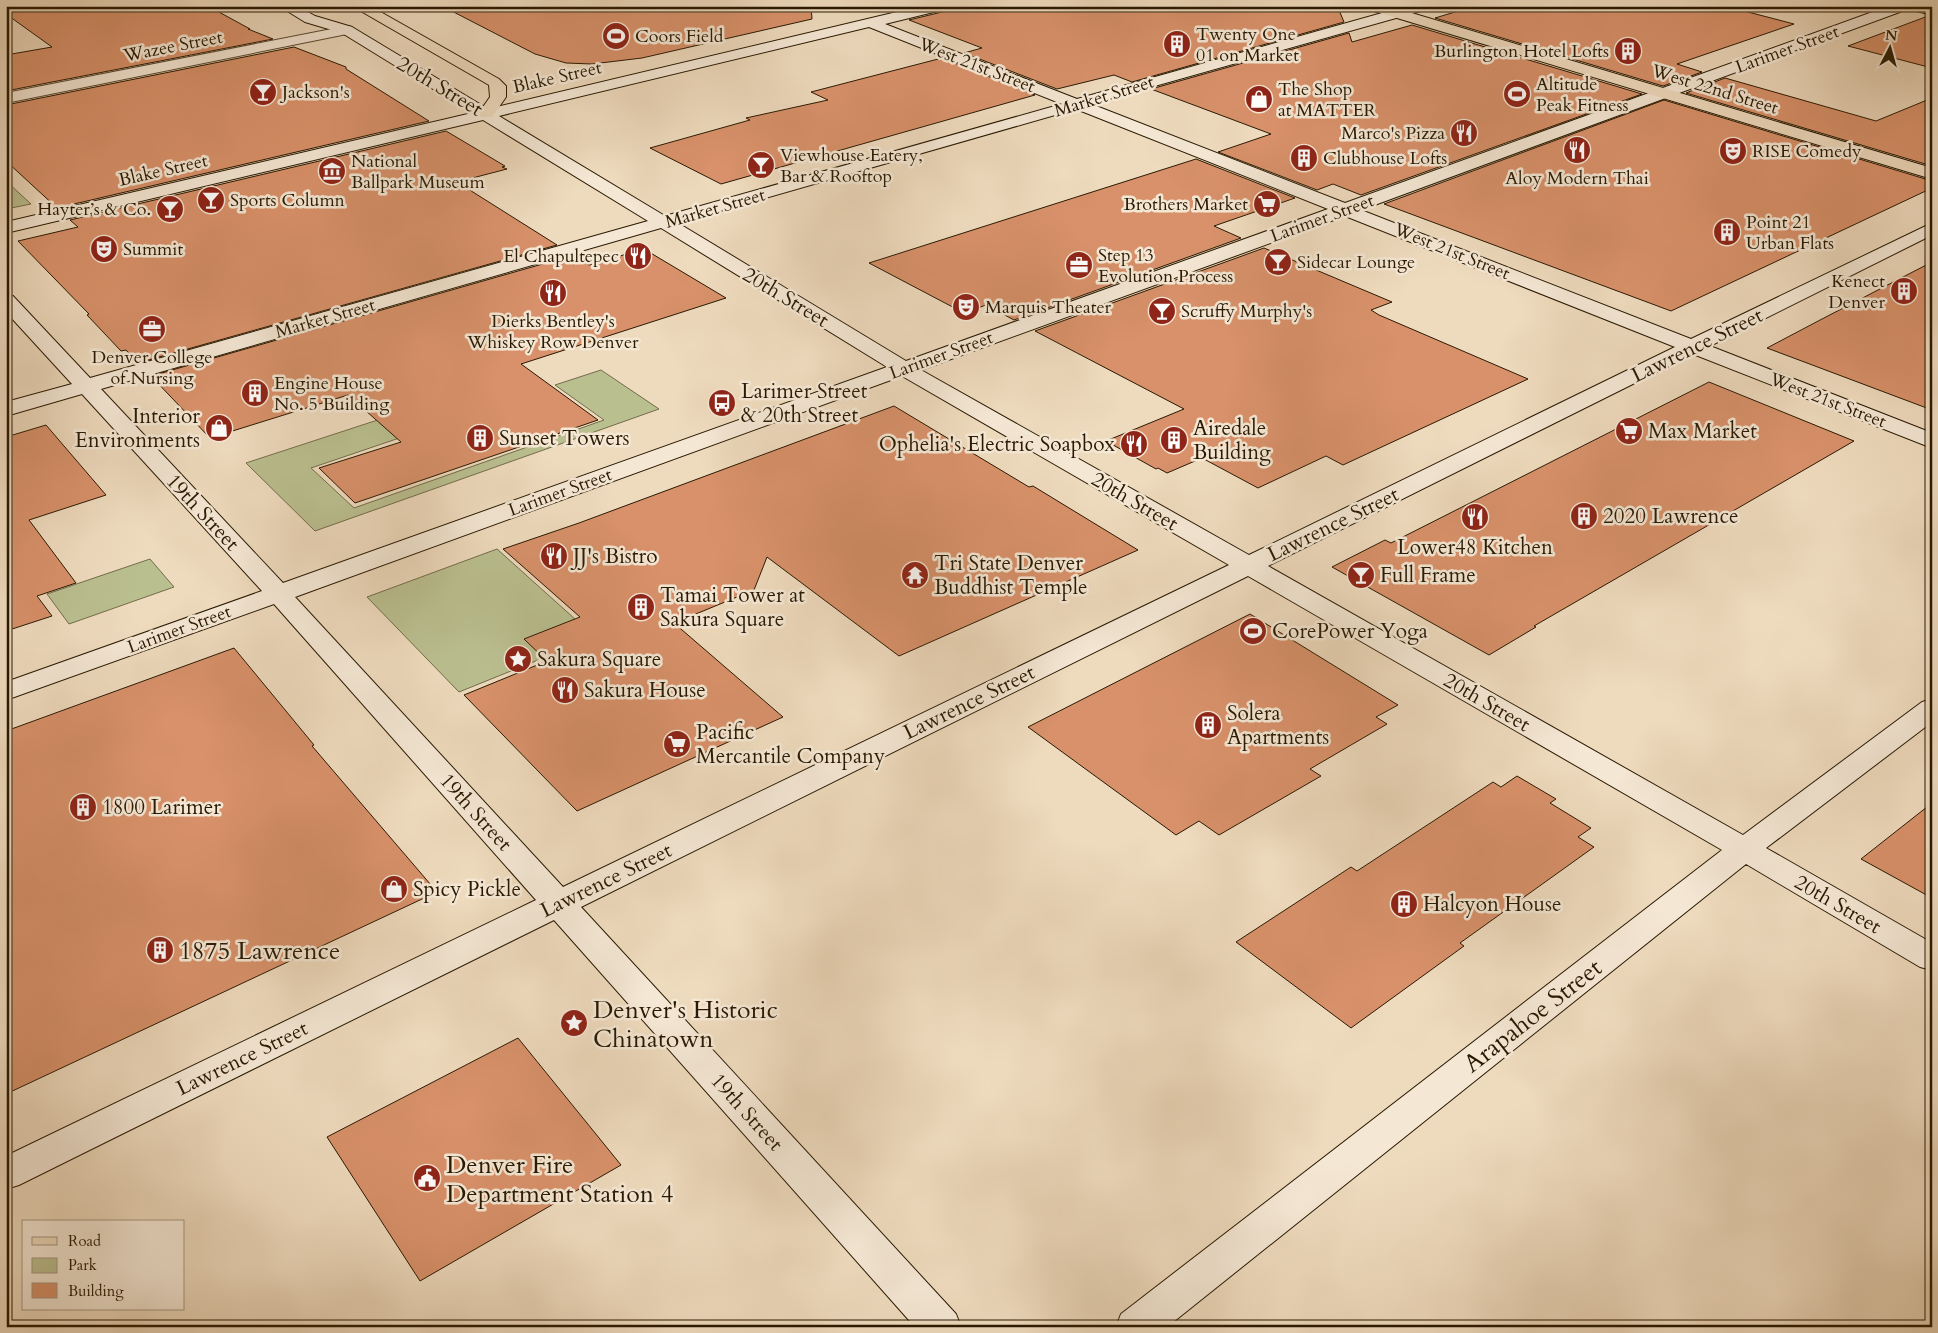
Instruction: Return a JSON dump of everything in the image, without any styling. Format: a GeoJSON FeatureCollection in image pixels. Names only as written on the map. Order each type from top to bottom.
{"type":"FeatureCollection","features":[{"type":"Feature","properties":{"kind":"main road"},"geometry":{"type":"LineString","coordinates":[[359,6],[494,82],[499,90],[498,97],[486,114]]}},
{"type":"Feature","properties":{"kind":"main road","name":"West 22nd Street"},"geometry":{"type":"LineString","coordinates":[[1372,6],[1932,174]]}},
{"type":"Feature","properties":{"kind":"main road"},"geometry":{"type":"LineString","coordinates":[[1914,6],[1932,10]]}},
{"type":"Feature","properties":{"kind":"street","name":"20th Street"},"geometry":{"type":"LineString","coordinates":[[286,6],[310,19],[347,30],[903,368],[1932,958]]}},
{"type":"Feature","properties":{"kind":"street","name":"Blake Street"},"geometry":{"type":"LineString","coordinates":[[6,228],[941,6]]}},
{"type":"Feature","properties":{"kind":"street","name":"Market Street"},"geometry":{"type":"LineString","coordinates":[[6,410],[1078,104],[1096,97],[1423,6]]}},
{"type":"Feature","properties":{"kind":"street","name":"Larimer Street"},"geometry":{"type":"LineString","coordinates":[[6,692],[1345,210],[1903,6]]}},
{"type":"Feature","properties":{"kind":"street"},"geometry":{"type":"LineString","coordinates":[[339,14],[347,30]]}},
{"type":"Feature","properties":{"kind":"street","name":"West 21st Street"},"geometry":{"type":"LineString","coordinates":[[871,23],[1932,441]]}},
{"type":"Feature","properties":{"kind":"street","name":"Wazee Street"},"geometry":{"type":"LineString","coordinates":[[6,98],[347,30]]}},
{"type":"Feature","properties":{"kind":"street","name":"Lawrence Street"},"geometry":{"type":"LineString","coordinates":[[6,1174],[1694,347],[1932,228]]}},
{"type":"Feature","properties":{"kind":"street","name":"19th Street"},"geometry":{"type":"LineString","coordinates":[[6,300],[278,593],[941,1327]]}},
{"type":"Feature","properties":{"kind":"street","name":"Arapahoe Street"},"geometry":{"type":"LineString","coordinates":[[1136,1327],[1744,849],[1932,708]]}},
{"type":"Feature","properties":{"kind":"green space"},"geometry":{"type":"Polygon","coordinates":[[[6,181],[31,204],[6,209],[6,181]]]}},
{"type":"Feature","properties":{"kind":"green space"},"geometry":{"type":"Polygon","coordinates":[[[601,370],[659,409],[315,531],[246,463],[448,397],[470,414],[311,468],[354,508],[604,420],[555,385],[601,370]]]}},
{"type":"Feature","properties":{"kind":"green space"},"geometry":{"type":"Polygon","coordinates":[[[497,549],[595,637],[459,692],[367,597],[497,549]]]}},
{"type":"Feature","properties":{"kind":"green space"},"geometry":{"type":"Polygon","coordinates":[[[150,559],[174,587],[69,624],[47,594],[150,559]]]}},
{"type":"Feature","properties":{"kind":"building"},"geometry":{"type":"Polygon","coordinates":[[[6,6],[208,6],[250,29],[248,29],[273,39],[6,91],[6,55],[52,47],[6,14],[6,6]]]}},
{"type":"Feature","properties":{"kind":"building","name":"Coors Field"},"geometry":{"type":"Polygon","coordinates":[[[442,6],[811,6],[812,19],[642,58],[592,64],[566,63],[535,54],[442,6]]]}},
{"type":"Feature","properties":{"kind":"building"},"geometry":{"type":"Polygon","coordinates":[[[950,6],[1327,6],[1339,10],[1344,22],[1132,82],[1114,75],[1057,89],[964,53],[982,48],[909,20],[946,11],[950,6]]]}},
{"type":"Feature","properties":{"kind":"building"},"geometry":{"type":"Polygon","coordinates":[[[1475,6],[1725,6],[1794,24],[1677,64],[1702,72],[1663,86],[1435,18],[1475,6]]]}},
{"type":"Feature","properties":{"kind":"building"},"geometry":{"type":"Polygon","coordinates":[[[1928,16],[1932,17],[1932,68],[1848,46],[1928,16]]]}},
{"type":"Feature","properties":{"kind":"building"},"geometry":{"type":"Polygon","coordinates":[[[1412,25],[1642,94],[1361,195],[1333,184],[1317,190],[1218,152],[1271,134],[1151,89],[1349,33],[1352,42],[1412,25]]]}},
{"type":"Feature","properties":{"kind":"building"},"geometry":{"type":"Polygon","coordinates":[[[294,47],[346,67],[346,69],[429,121],[57,208],[6,161],[6,105],[294,47]]]}},
{"type":"Feature","properties":{"kind":"building"},"geometry":{"type":"Polygon","coordinates":[[[942,58],[1035,95],[721,184],[650,148],[750,120],[746,118],[828,100],[811,92],[942,58]]]}},
{"type":"Feature","properties":{"kind":"building"},"geometry":{"type":"Polygon","coordinates":[[[1725,78],[1876,121],[1932,98],[1932,166],[1686,93],[1725,78]]]}},
{"type":"Feature","properties":{"kind":"building"},"geometry":{"type":"Polygon","coordinates":[[[1664,100],[1932,181],[1932,188],[1671,311],[1384,204],[1664,100]]]}},
{"type":"Feature","properties":{"kind":"building"},"geometry":{"type":"Polygon","coordinates":[[[446,131],[507,169],[457,182],[557,245],[138,363],[126,350],[121,351],[87,315],[89,314],[18,241],[78,227],[70,220],[446,131]]]}},
{"type":"Feature","properties":{"kind":"building"},"geometry":{"type":"Polygon","coordinates":[[[1196,159],[1295,198],[1214,226],[1241,238],[1014,320],[986,305],[964,313],[869,263],[1196,159]]]}},
{"type":"Feature","properties":{"kind":"building"},"geometry":{"type":"Polygon","coordinates":[[[1264,248],[1392,302],[1371,310],[1379,315],[1528,379],[1343,465],[1326,456],[1258,488],[1202,458],[1167,473],[1158,468],[1156,469],[1106,441],[1184,409],[1035,331],[1264,248]]]}},
{"type":"Feature","properties":{"kind":"building"},"geometry":{"type":"Polygon","coordinates":[[[644,249],[726,298],[521,364],[598,420],[355,503],[319,468],[401,442],[348,395],[210,438],[151,376],[574,255],[589,265],[644,249]]]}},
{"type":"Feature","properties":{"kind":"building"},"geometry":{"type":"Polygon","coordinates":[[[1932,262],[1932,410],[1767,348],[1822,319],[1932,262]]]}},
{"type":"Feature","properties":{"kind":"building","name":"2020 Lawrence"},"geometry":{"type":"Polygon","coordinates":[[[1709,382],[1854,441],[1534,626],[1536,627],[1489,655],[1332,567],[1385,540],[1391,543],[1709,382]]]}},
{"type":"Feature","properties":{"kind":"building"},"geometry":{"type":"Polygon","coordinates":[[[894,406],[1029,487],[1033,486],[1138,550],[899,656],[767,557],[754,590],[674,623],[783,717],[577,811],[464,695],[547,661],[524,639],[580,617],[503,549],[579,523],[894,406]]]}},
{"type":"Feature","properties":{"kind":"building"},"geometry":{"type":"Polygon","coordinates":[[[46,425],[106,495],[29,520],[76,583],[37,596],[52,616],[6,631],[6,437],[46,425]]]}},
{"type":"Feature","properties":{"kind":"building","name":"Solera Apartments"},"geometry":{"type":"Polygon","coordinates":[[[1250,614],[1398,705],[1376,717],[1387,724],[1310,769],[1321,776],[1219,835],[1199,821],[1176,835],[1028,727],[1250,614]]]}},
{"type":"Feature","properties":{"kind":"building"},"geometry":{"type":"Polygon","coordinates":[[[234,648],[314,745],[312,746],[437,892],[6,1094],[6,731],[234,648]]]}},
{"type":"Feature","properties":{"kind":"building","name":"Halcyon House"},"geometry":{"type":"Polygon","coordinates":[[[1517,776],[1556,799],[1550,803],[1591,828],[1578,837],[1594,847],[1460,943],[1464,946],[1351,1028],[1236,942],[1351,867],[1357,871],[1493,782],[1501,787],[1517,776]]]}},
{"type":"Feature","properties":{"kind":"building"},"geometry":{"type":"Polygon","coordinates":[[[1932,803],[1932,898],[1861,859],[1932,803]]]}},
{"type":"Feature","properties":{"kind":"building"},"geometry":{"type":"Polygon","coordinates":[[[518,1038],[621,1165],[420,1281],[327,1137],[518,1038]]]}},
{"type":"Feature","properties":{"kind":"place","name":"Coors Field"},"geometry":{"type":"Point","coordinates":[616,36]}},
{"type":"Feature","properties":{"kind":"place","name":"Twenty One 01 on Market"},"geometry":{"type":"Point","coordinates":[1177,44]}},
{"type":"Feature","properties":{"kind":"place","name":"Burlington Hotel Lofts"},"geometry":{"type":"Point","coordinates":[1628,51]}},
{"type":"Feature","properties":{"kind":"place","name":"Jackson's"},"geometry":{"type":"Point","coordinates":[263,92]}},
{"type":"Feature","properties":{"kind":"place","name":"Altitude Peak Fitness"},"geometry":{"type":"Point","coordinates":[1517,94]}},
{"type":"Feature","properties":{"kind":"place","name":"The Shop at MATTER"},"geometry":{"type":"Point","coordinates":[1259,99]}},
{"type":"Feature","properties":{"kind":"place","name":"Marco's Pizza"},"geometry":{"type":"Point","coordinates":[1464,133]}},
{"type":"Feature","properties":{"kind":"place","name":"Aloy Modern Thai"},"geometry":{"type":"Point","coordinates":[1577,150]}},
{"type":"Feature","properties":{"kind":"place","name":"RISE Comedy"},"geometry":{"type":"Point","coordinates":[1733,151]}},
{"type":"Feature","properties":{"kind":"place","name":"Clubhouse Lofts"},"geometry":{"type":"Point","coordinates":[1304,158]}},
{"type":"Feature","properties":{"kind":"place","name":"Viewhouse Eatery, Bar & Rooftop"},"geometry":{"type":"Point","coordinates":[761,165]}},
{"type":"Feature","properties":{"kind":"place","name":"National Ballpark Museum"},"geometry":{"type":"Point","coordinates":[332,171]}},
{"type":"Feature","properties":{"kind":"place","name":"Sports Column"},"geometry":{"type":"Point","coordinates":[211,200]}},
{"type":"Feature","properties":{"kind":"place","name":"Brothers Market"},"geometry":{"type":"Point","coordinates":[1267,204]}},
{"type":"Feature","properties":{"kind":"place","name":"Hayter’s & Co."},"geometry":{"type":"Point","coordinates":[170,209]}},
{"type":"Feature","properties":{"kind":"place","name":"Point 21 Urban Flats"},"geometry":{"type":"Point","coordinates":[1727,232]}},
{"type":"Feature","properties":{"kind":"place","name":"Summit"},"geometry":{"type":"Point","coordinates":[104,249]}},
{"type":"Feature","properties":{"kind":"place","name":"El Chapultepec"},"geometry":{"type":"Point","coordinates":[638,256]}},
{"type":"Feature","properties":{"kind":"place","name":"Sidecar Lounge"},"geometry":{"type":"Point","coordinates":[1278,262]}},
{"type":"Feature","properties":{"kind":"place","name":"Step 13 Evolution Process"},"geometry":{"type":"Point","coordinates":[1079,265]}},
{"type":"Feature","properties":{"kind":"place","name":"Kenect Denver"},"geometry":{"type":"Point","coordinates":[1904,291]}},
{"type":"Feature","properties":{"kind":"place","name":"Dierks Bentley's Whiskey Row Denver"},"geometry":{"type":"Point","coordinates":[553,293]}},
{"type":"Feature","properties":{"kind":"place","name":"Marquis Theater"},"geometry":{"type":"Point","coordinates":[966,307]}},
{"type":"Feature","properties":{"kind":"place","name":"Scruffy Murphy's"},"geometry":{"type":"Point","coordinates":[1162,311]}},
{"type":"Feature","properties":{"kind":"place","name":"Denver College of Nursing"},"geometry":{"type":"Point","coordinates":[152,329]}},
{"type":"Feature","properties":{"kind":"place","name":"Engine House No. 5 Building"},"geometry":{"type":"Point","coordinates":[255,393]}},
{"type":"Feature","properties":{"kind":"place","name":"Larimer Street & 20th Street"},"geometry":{"type":"Point","coordinates":[722,403]}},
{"type":"Feature","properties":{"kind":"place","name":"Interior Environments"},"geometry":{"type":"Point","coordinates":[219,428]}},
{"type":"Feature","properties":{"kind":"place","name":"Max Market"},"geometry":{"type":"Point","coordinates":[1629,431]}},
{"type":"Feature","properties":{"kind":"place","name":"Sunset Towers"},"geometry":{"type":"Point","coordinates":[480,438]}},
{"type":"Feature","properties":{"kind":"place","name":"Airedale Building"},"geometry":{"type":"Point","coordinates":[1174,440]}},
{"type":"Feature","properties":{"kind":"place","name":"Ophelia's Electric Soapbox"},"geometry":{"type":"Point","coordinates":[1134,444]}},
{"type":"Feature","properties":{"kind":"place","name":"2020 Lawrence"},"geometry":{"type":"Point","coordinates":[1584,516]}},
{"type":"Feature","properties":{"kind":"place","name":"Lower48 Kitchen"},"geometry":{"type":"Point","coordinates":[1475,517]}},
{"type":"Feature","properties":{"kind":"place","name":"JJ's Bistro"},"geometry":{"type":"Point","coordinates":[554,556]}},
{"type":"Feature","properties":{"kind":"place","name":"Tri State Denver Buddhist Temple"},"geometry":{"type":"Point","coordinates":[915,575]}},
{"type":"Feature","properties":{"kind":"place","name":"Full Frame"},"geometry":{"type":"Point","coordinates":[1361,575]}},
{"type":"Feature","properties":{"kind":"place","name":"Tamai Tower at Sakura Square"},"geometry":{"type":"Point","coordinates":[641,607]}},
{"type":"Feature","properties":{"kind":"place","name":"CorePower Yoga"},"geometry":{"type":"Point","coordinates":[1253,631]}},
{"type":"Feature","properties":{"kind":"place","name":"Sakura Square"},"geometry":{"type":"Point","coordinates":[518,659]}},
{"type":"Feature","properties":{"kind":"place","name":"Sakura House"},"geometry":{"type":"Point","coordinates":[565,690]}},
{"type":"Feature","properties":{"kind":"place","name":"Solera Apartments"},"geometry":{"type":"Point","coordinates":[1208,725]}},
{"type":"Feature","properties":{"kind":"place","name":"Pacific Mercantile Company"},"geometry":{"type":"Point","coordinates":[677,744]}},
{"type":"Feature","properties":{"kind":"place","name":"1800 Larimer"},"geometry":{"type":"Point","coordinates":[83,807]}},
{"type":"Feature","properties":{"kind":"place","name":"Spicy Pickle"},"geometry":{"type":"Point","coordinates":[394,889]}},
{"type":"Feature","properties":{"kind":"place","name":"Halcyon House"},"geometry":{"type":"Point","coordinates":[1404,904]}},
{"type":"Feature","properties":{"kind":"place","name":"1875 Lawrence"},"geometry":{"type":"Point","coordinates":[160,950]}},
{"type":"Feature","properties":{"kind":"place","name":"Denver's Historic Chinatown"},"geometry":{"type":"Point","coordinates":[574,1023]}},
{"type":"Feature","properties":{"kind":"place","name":"Denver Fire Department Station 4"},"geometry":{"type":"Point","coordinates":[427,1178]}}]}
